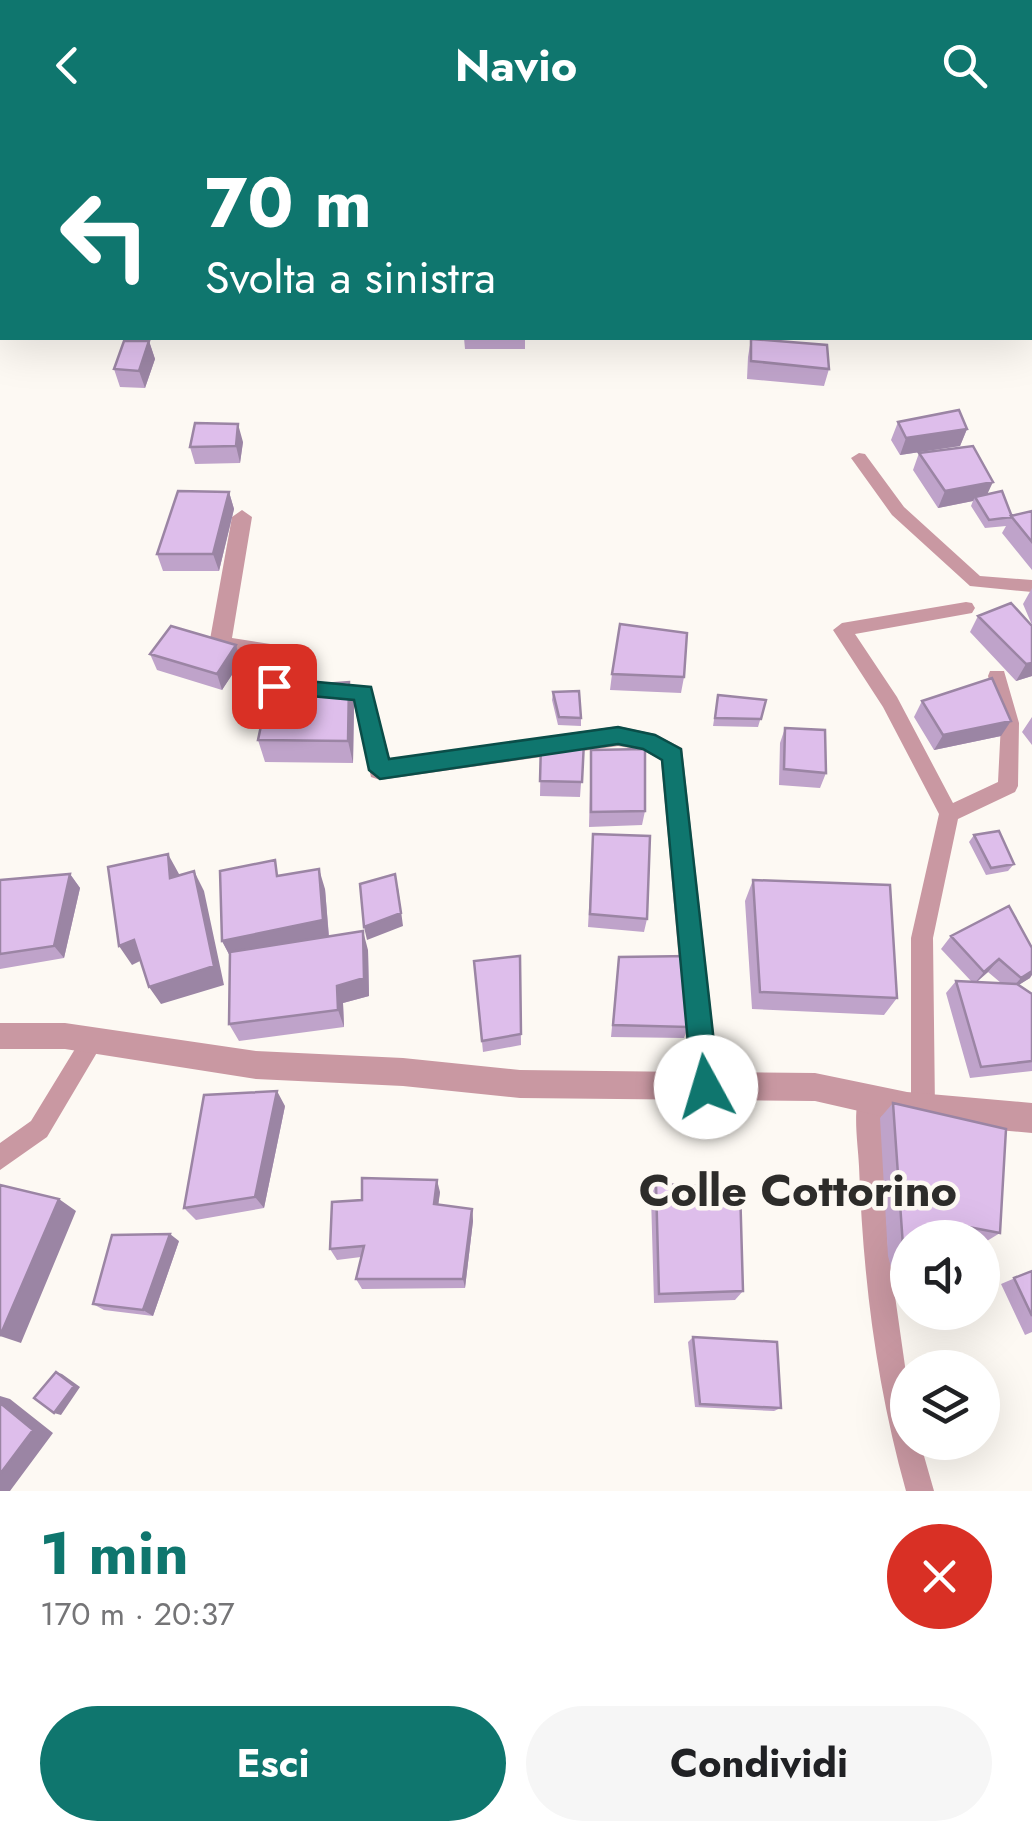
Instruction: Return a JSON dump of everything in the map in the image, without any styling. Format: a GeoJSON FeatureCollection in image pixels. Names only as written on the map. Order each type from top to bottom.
{"type":"FeatureCollection","features":[{"type":"Feature","properties":{"kind":"street"},"geometry":{"type":"LineString","coordinates":[[242,517],[220,645],[282,652],[274,686],[364,693],[380,770],[618,736],[647,741],[673,755],[706,1087]]}},
{"type":"Feature","properties":{"kind":"street"},"geometry":{"type":"LineString","coordinates":[[0,1036],[94,1040],[256,1065],[403,1072],[520,1084],[814,1087],[923,1108],[1032,1118]]}},
{"type":"Feature","properties":{"kind":"lane"},"geometry":{"type":"LineString","coordinates":[[859,458],[898,510],[976,582],[1032,586]]}},
{"type":"Feature","properties":{"kind":"lane"},"geometry":{"type":"LineString","coordinates":[[923,1108],[922,938],[949,814],[890,702],[842,630],[966,608]]}},
{"type":"Feature","properties":{"kind":"lane"},"geometry":{"type":"LineString","coordinates":[[949,814],[1008,786],[1010,723],[997,676]]}},
{"type":"Feature","properties":{"kind":"lane"},"geometry":{"type":"LineString","coordinates":[[0,1158],[39,1129],[94,1040]]}},
{"type":"Feature","properties":{"kind":"lane"},"geometry":{"type":"LineString","coordinates":[[869,1098],[871,1207],[882,1303],[903,1437],[920,1491]]}},
{"type":"Feature","properties":{"kind":"building"},"geometry":{"type":"Polygon","coordinates":[[[751,340],[827,345],[829,369],[751,361],[751,340]]]}},
{"type":"Feature","properties":{"kind":"building"},"geometry":{"type":"Polygon","coordinates":[[[124,341],[149,341],[139,371],[114,369],[124,341]]]}},
{"type":"Feature","properties":{"kind":"building"},"geometry":{"type":"Polygon","coordinates":[[[959,410],[967,429],[906,438],[898,422],[959,410]]]}},
{"type":"Feature","properties":{"kind":"building"},"geometry":{"type":"Polygon","coordinates":[[[195,423],[238,424],[236,446],[190,447],[195,423]]]}},
{"type":"Feature","properties":{"kind":"building"},"geometry":{"type":"Polygon","coordinates":[[[973,446],[993,482],[945,491],[919,453],[973,446]]]}},
{"type":"Feature","properties":{"kind":"building"},"geometry":{"type":"Polygon","coordinates":[[[178,491],[229,492],[213,554],[157,554],[178,491]]]}},
{"type":"Feature","properties":{"kind":"building"},"geometry":{"type":"Polygon","coordinates":[[[1002,491],[1012,517],[989,520],[975,497],[1002,491]]]}},
{"type":"Feature","properties":{"kind":"building"},"geometry":{"type":"Polygon","coordinates":[[[1032,511],[1032,542],[1011,516],[1032,511]]]}},
{"type":"Feature","properties":{"kind":"building"},"geometry":{"type":"Polygon","coordinates":[[[1011,603],[1032,626],[1032,663],[1026,664],[978,616],[1011,603]]]}},
{"type":"Feature","properties":{"kind":"building"},"geometry":{"type":"Polygon","coordinates":[[[620,624],[687,633],[684,677],[612,674],[620,624]]]}},
{"type":"Feature","properties":{"kind":"building"},"geometry":{"type":"Polygon","coordinates":[[[171,626],[236,645],[217,674],[150,654],[171,626]]]}},
{"type":"Feature","properties":{"kind":"building"},"geometry":{"type":"Polygon","coordinates":[[[992,678],[1011,721],[943,735],[922,701],[992,678]]]}},
{"type":"Feature","properties":{"kind":"building"},"geometry":{"type":"Polygon","coordinates":[[[349,682],[348,741],[258,740],[269,688],[349,682]]]}},
{"type":"Feature","properties":{"kind":"building"},"geometry":{"type":"Polygon","coordinates":[[[579,691],[581,718],[559,717],[553,692],[579,691]]]}},
{"type":"Feature","properties":{"kind":"building"},"geometry":{"type":"Polygon","coordinates":[[[718,695],[766,700],[761,719],[715,718],[718,695]]]}},
{"type":"Feature","properties":{"kind":"building"},"geometry":{"type":"Polygon","coordinates":[[[785,728],[825,730],[826,773],[784,769],[785,728]]]}},
{"type":"Feature","properties":{"kind":"building"},"geometry":{"type":"Polygon","coordinates":[[[584,742],[582,782],[540,781],[541,743],[584,742]]]}},
{"type":"Feature","properties":{"kind":"building"},"geometry":{"type":"Polygon","coordinates":[[[645,749],[645,811],[591,812],[591,750],[645,749]]]}},
{"type":"Feature","properties":{"kind":"building"},"geometry":{"type":"Polygon","coordinates":[[[999,831],[1014,864],[991,868],[974,835],[999,831]]]}},
{"type":"Feature","properties":{"kind":"building"},"geometry":{"type":"Polygon","coordinates":[[[593,834],[650,836],[647,919],[590,914],[593,834]]]}},
{"type":"Feature","properties":{"kind":"building"},"geometry":{"type":"Polygon","coordinates":[[[168,854],[170,878],[194,871],[214,966],[149,987],[134,940],[119,946],[108,867],[168,854]]]}},
{"type":"Feature","properties":{"kind":"building"},"geometry":{"type":"Polygon","coordinates":[[[275,860],[277,876],[319,869],[323,920],[222,941],[220,871],[275,860]]]}},
{"type":"Feature","properties":{"kind":"building"},"geometry":{"type":"Polygon","coordinates":[[[70,874],[54,946],[0,954],[0,880],[70,874]]]}},
{"type":"Feature","properties":{"kind":"building"},"geometry":{"type":"Polygon","coordinates":[[[395,874],[401,913],[364,927],[360,884],[395,874]]]}},
{"type":"Feature","properties":{"kind":"building"},"geometry":{"type":"Polygon","coordinates":[[[753,880],[890,885],[897,998],[760,992],[753,880]]]}},
{"type":"Feature","properties":{"kind":"building"},"geometry":{"type":"Polygon","coordinates":[[[1009,906],[1032,948],[1032,971],[1021,978],[999,959],[984,972],[951,936],[1009,906]]]}},
{"type":"Feature","properties":{"kind":"building"},"geometry":{"type":"Polygon","coordinates":[[[363,931],[364,978],[337,986],[338,1010],[229,1024],[230,952],[363,931]]]}},
{"type":"Feature","properties":{"kind":"building"},"geometry":{"type":"Polygon","coordinates":[[[520,956],[521,1034],[482,1041],[474,961],[520,956]]]}},
{"type":"Feature","properties":{"kind":"building"},"geometry":{"type":"Polygon","coordinates":[[[689,956],[688,1027],[613,1025],[619,957],[689,956]]]}},
{"type":"Feature","properties":{"kind":"building"},"geometry":{"type":"Polygon","coordinates":[[[956,981],[1017,984],[1032,994],[1032,1061],[981,1067],[956,981]]]}},
{"type":"Feature","properties":{"kind":"building"},"geometry":{"type":"Polygon","coordinates":[[[277,1091],[255,1197],[184,1208],[204,1095],[277,1091]]]}},
{"type":"Feature","properties":{"kind":"building"},"geometry":{"type":"Polygon","coordinates":[[[893,1103],[1006,1129],[1000,1233],[1000,1220],[901,1220],[893,1103]]]}},
{"type":"Feature","properties":{"kind":"building"},"geometry":{"type":"Polygon","coordinates":[[[362,1178],[437,1180],[434,1204],[472,1209],[463,1279],[356,1279],[364,1246],[330,1249],[332,1202],[362,1200],[362,1178]]]}},
{"type":"Feature","properties":{"kind":"building"},"geometry":{"type":"Polygon","coordinates":[[[656,1184],[740,1187],[743,1291],[659,1294],[656,1184]]]}},
{"type":"Feature","properties":{"kind":"building"},"geometry":{"type":"Polygon","coordinates":[[[0,1185],[59,1199],[0,1336],[0,1185]]]}},
{"type":"Feature","properties":{"kind":"building"},"geometry":{"type":"Polygon","coordinates":[[[170,1234],[143,1310],[93,1304],[112,1235],[170,1234]]]}},
{"type":"Feature","properties":{"kind":"building"},"geometry":{"type":"Polygon","coordinates":[[[1032,1271],[1032,1316],[1014,1278],[1032,1271]]]}},
{"type":"Feature","properties":{"kind":"building"},"geometry":{"type":"Polygon","coordinates":[[[693,1337],[777,1342],[781,1408],[700,1404],[693,1337]]]}},
{"type":"Feature","properties":{"kind":"building"},"geometry":{"type":"Polygon","coordinates":[[[56,1372],[74,1386],[54,1413],[34,1398],[56,1372]]]}},
{"type":"Feature","properties":{"kind":"building"},"geometry":{"type":"Polygon","coordinates":[[[0,1403],[33,1430],[0,1474],[0,1403]]]}},
{"type":"Feature","properties":{"kind":"district","name":"Colle Cottorino"},"geometry":{"type":"Point","coordinates":[798,1190]}},
{"type":"Feature","properties":{"kind":"route"},"geometry":{"type":"LineString","coordinates":[[274,686],[364,693],[380,770],[540,744],[618,736],[647,741],[673,755],[706,1087]]}}]}
